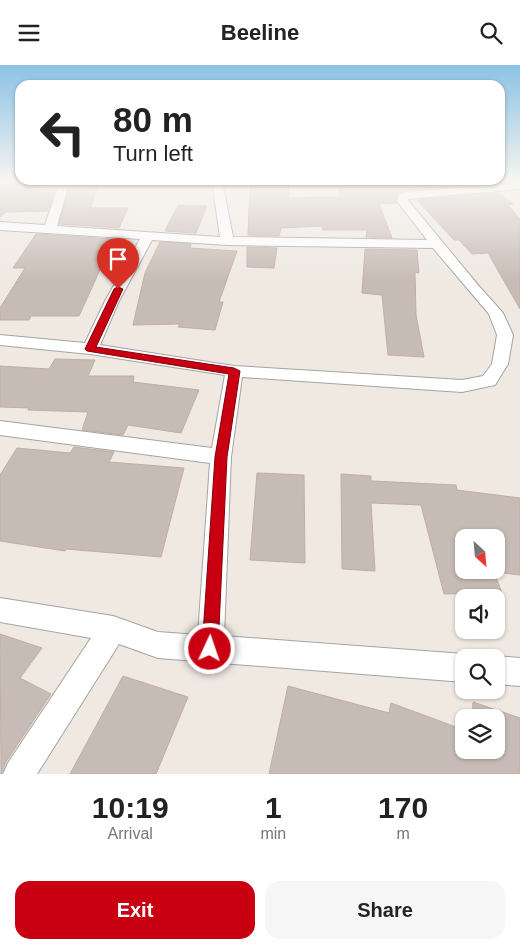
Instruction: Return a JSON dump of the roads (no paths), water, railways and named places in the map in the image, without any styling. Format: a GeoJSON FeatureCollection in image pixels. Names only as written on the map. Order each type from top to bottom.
{"type":"FeatureCollection","features":[{"type":"Feature","properties":{"kind":"street"},"geometry":{"type":"LineString","coordinates":[[50,229],[55,214]]}},
{"type":"Feature","properties":{"kind":"street"},"geometry":{"type":"LineString","coordinates":[[222,214],[227,241]]}},
{"type":"Feature","properties":{"kind":"street"},"geometry":{"type":"LineString","coordinates":[[0,340],[90,349],[234,371],[462,386],[489,381],[500,364],[505,335],[496,313],[473,288],[413,214]]}},
{"type":"Feature","properties":{"kind":"street"},"geometry":{"type":"LineString","coordinates":[[0,226],[227,241],[438,243]]}},
{"type":"Feature","properties":{"kind":"street"},"geometry":{"type":"LineString","coordinates":[[90,349],[112,301],[148,236]]}},
{"type":"Feature","properties":{"kind":"street"},"geometry":{"type":"LineString","coordinates":[[210,649],[221,457],[234,371]]}},
{"type":"Feature","properties":{"kind":"street"},"geometry":{"type":"LineString","coordinates":[[0,428],[221,457]]}},
{"type":"Feature","properties":{"kind":"street"},"geometry":{"type":"LineString","coordinates":[[0,609],[113,629],[158,645],[455,667]]}},
{"type":"Feature","properties":{"kind":"street"},"geometry":{"type":"LineString","coordinates":[[19,774],[113,629]]}},
{"type":"Feature","properties":{"kind":"street"},"geometry":{"type":"LineString","coordinates":[[505,671],[520,672]]}}]}
